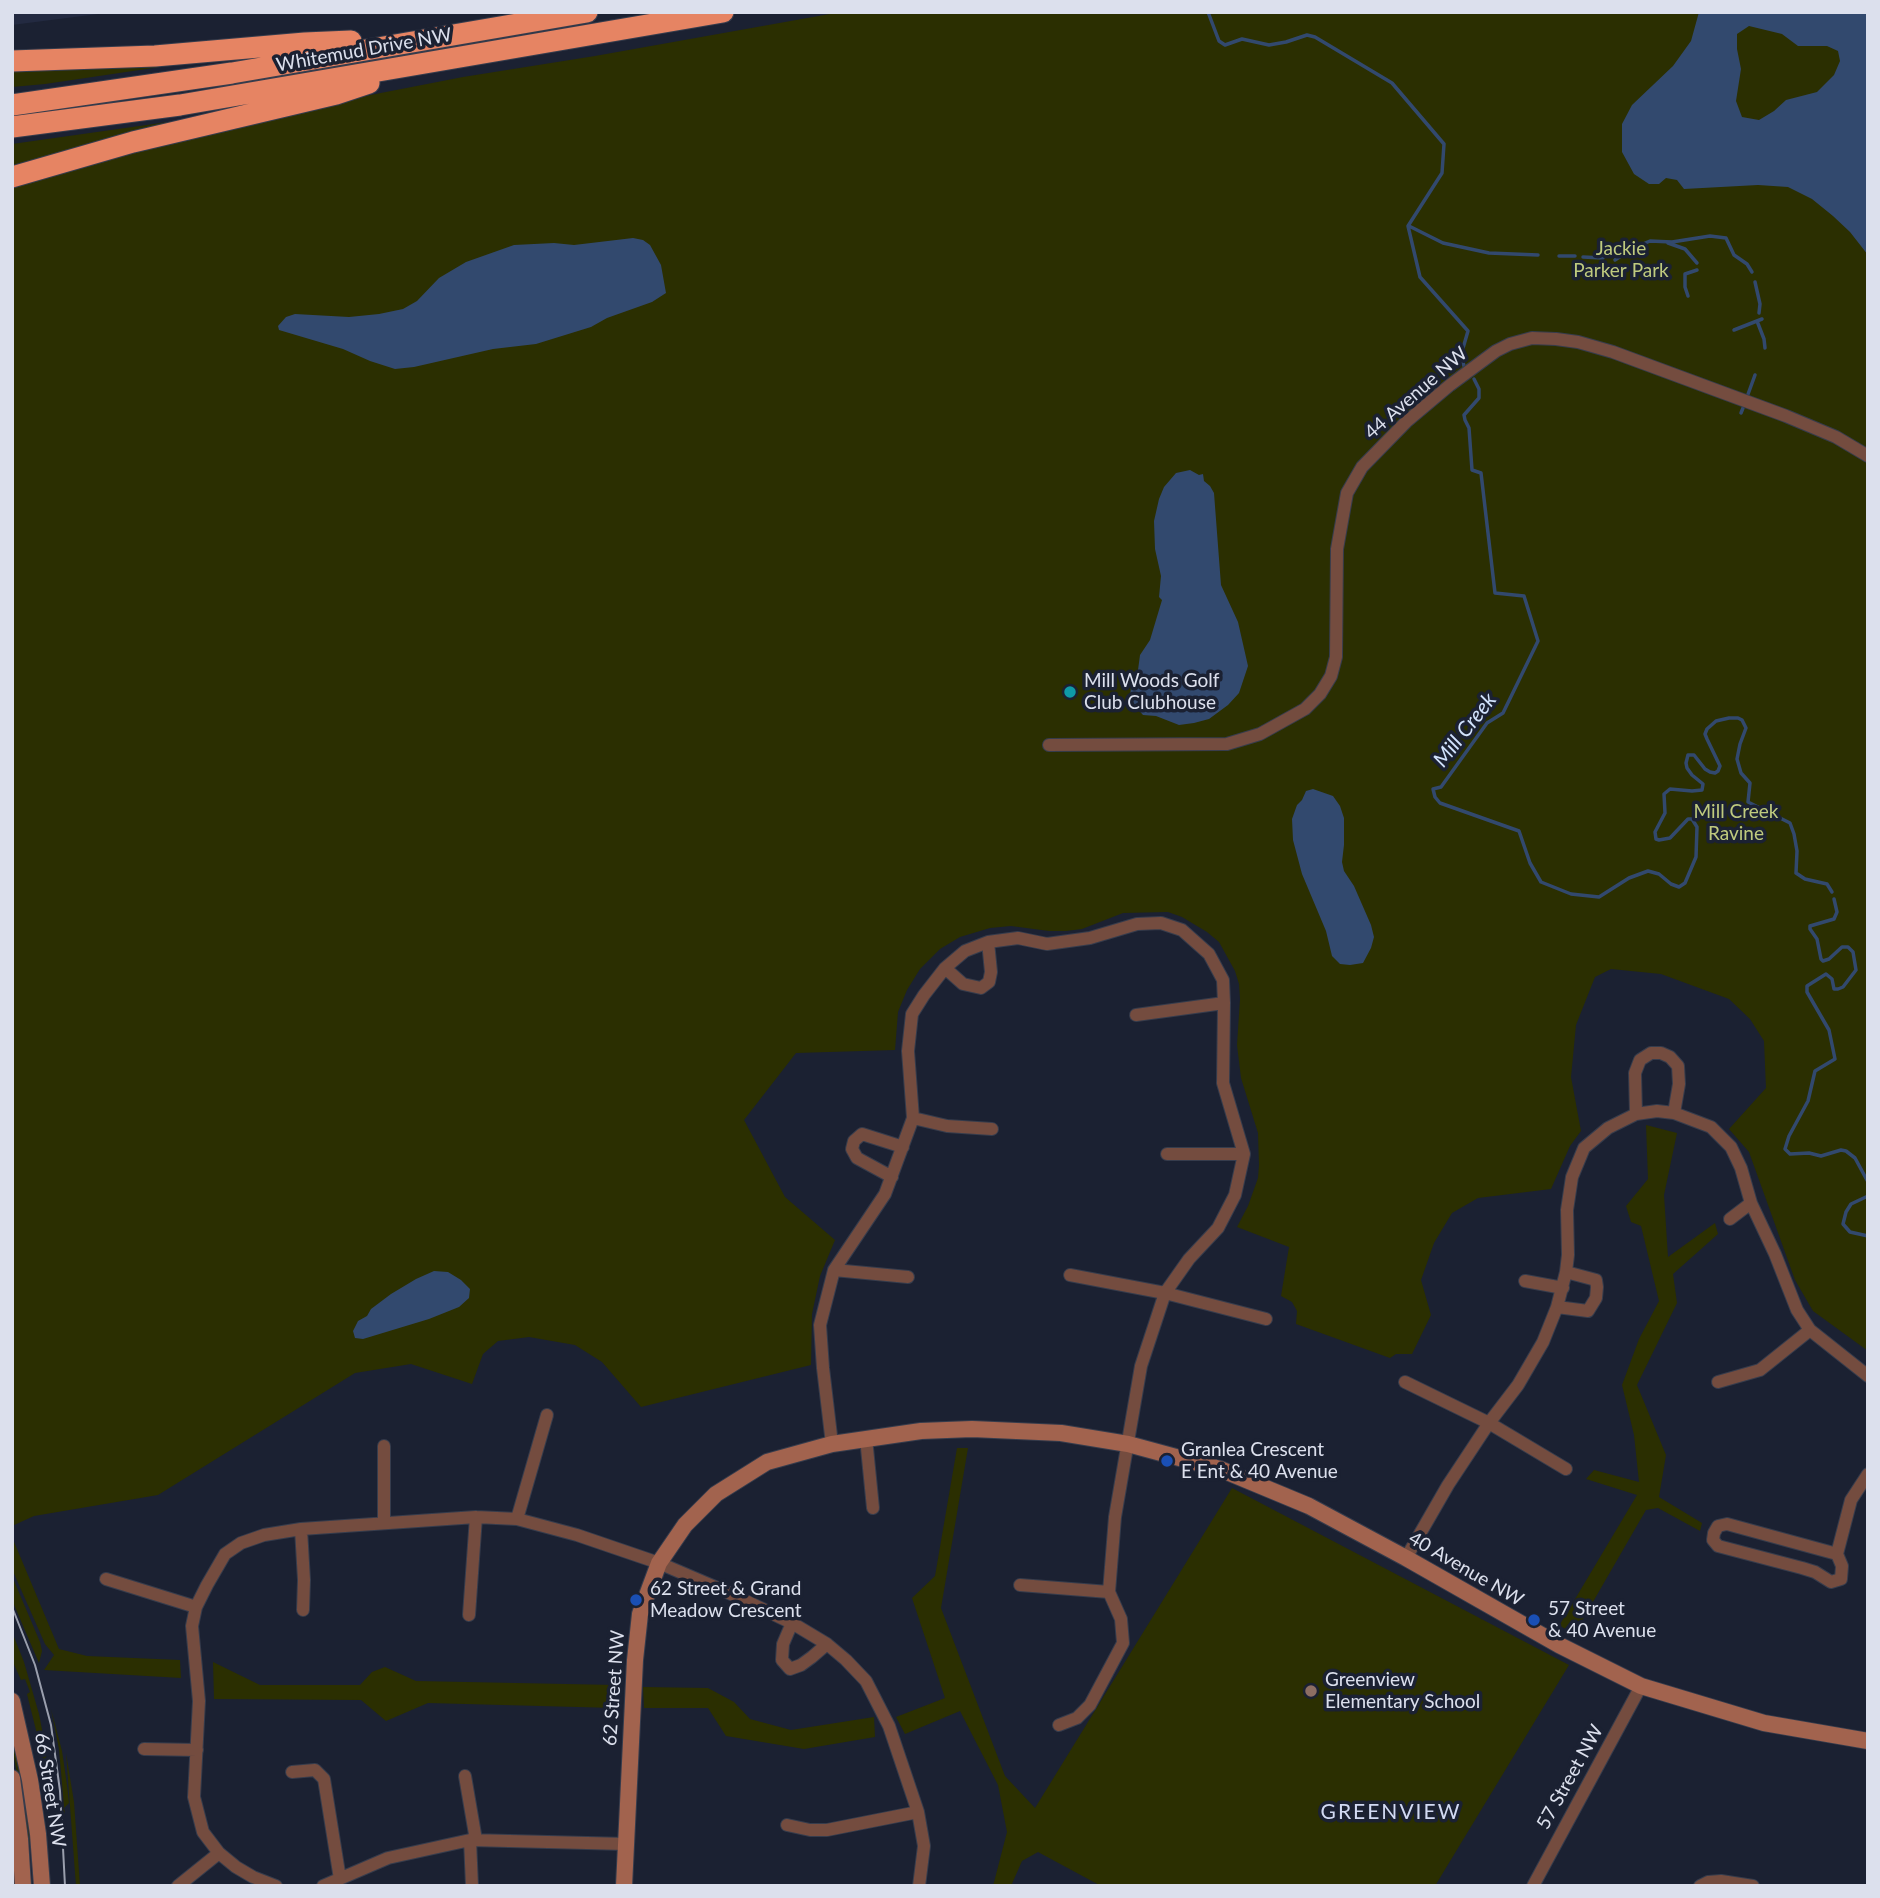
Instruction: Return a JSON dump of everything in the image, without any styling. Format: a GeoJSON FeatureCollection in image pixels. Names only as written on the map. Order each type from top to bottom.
{"type":"FeatureCollection","features":[{"type":"Feature","properties":{"kind":"highway","name":"Whitemud Drive NW"},"geometry":{"type":"LineString","coordinates":[[12,105],[179,82],[587,12]]}},
{"type":"Feature","properties":{"kind":"highway","name":"Whitemud Drive NW"},"geometry":{"type":"LineString","coordinates":[[12,127],[191,103],[723,12]]}},
{"type":"Feature","properties":{"kind":"highway"},"geometry":{"type":"LineString","coordinates":[[12,61],[155,56],[305,43],[430,39]]}},
{"type":"Feature","properties":{"kind":"highway"},"geometry":{"type":"LineString","coordinates":[[12,177],[134,142],[336,94],[434,61]]}},
{"type":"Feature","properties":{"kind":"street","name":"44 Avenue NW"},"geometry":{"type":"LineString","coordinates":[[1049,745],[1227,744],[1260,734],[1305,709],[1321,694],[1331,676],[1336,657],[1337,549],[1347,493],[1362,467],[1386,442],[1450,385],[1496,351],[1510,344],[1532,338],[1556,339],[1613,352],[1786,416],[1836,437],[1868,456]]}},
{"type":"Feature","properties":{"kind":"street"},"geometry":{"type":"LineString","coordinates":[[832,1444],[820,1325],[834,1270],[884,1194],[913,1118],[908,1051],[912,1014],[924,995],[945,968],[965,951],[988,942],[1018,938],[1048,944],[1090,937],[1137,924],[1161,923],[1182,930],[1209,954],[1223,979],[1223,1083],[1244,1154],[1235,1195],[1219,1228],[1189,1259],[1165,1293],[1141,1366],[1115,1517],[1109,1591],[1121,1619],[1122,1643],[1090,1705],[1077,1718],[1059,1726]]}},
{"type":"Feature","properties":{"kind":"street"},"geometry":{"type":"LineString","coordinates":[[945,968],[963,984],[981,988],[989,982],[991,972],[988,942]]}},
{"type":"Feature","properties":{"kind":"street"},"geometry":{"type":"LineString","coordinates":[[1136,1015],[1224,1003]]}},
{"type":"Feature","properties":{"kind":"street"},"geometry":{"type":"LineString","coordinates":[[1636,1114],[1635,1073],[1640,1060],[1651,1053],[1670,1056],[1678,1066],[1679,1084],[1674,1113]]}},
{"type":"Feature","properties":{"kind":"street"},"geometry":{"type":"LineString","coordinates":[[1406,1558],[1448,1485],[1518,1385],[1543,1342],[1563,1288],[1568,1255],[1567,1210],[1572,1177],[1584,1148],[1608,1128],[1636,1114],[1657,1111],[1674,1113],[1711,1128],[1731,1147],[1741,1168],[1751,1203],[1797,1310],[1810,1330],[1868,1376]]}},
{"type":"Feature","properties":{"kind":"street"},"geometry":{"type":"LineString","coordinates":[[913,1118],[947,1126],[992,1129]]}},
{"type":"Feature","properties":{"kind":"street"},"geometry":{"type":"LineString","coordinates":[[892,1177],[857,1158],[852,1149],[854,1141],[862,1134],[903,1147]]}},
{"type":"Feature","properties":{"kind":"street"},"geometry":{"type":"LineString","coordinates":[[1167,1154],[1244,1154]]}},
{"type":"Feature","properties":{"kind":"street"},"geometry":{"type":"LineString","coordinates":[[1730,1219],[1751,1203]]}},
{"type":"Feature","properties":{"kind":"street"},"geometry":{"type":"LineString","coordinates":[[834,1270],[908,1277]]}},
{"type":"Feature","properties":{"kind":"street"},"geometry":{"type":"LineString","coordinates":[[1557,1307],[1588,1311],[1597,1298],[1595,1280],[1566,1272]]}},
{"type":"Feature","properties":{"kind":"street"},"geometry":{"type":"LineString","coordinates":[[1070,1275],[1165,1293],[1266,1319]]}},
{"type":"Feature","properties":{"kind":"street"},"geometry":{"type":"LineString","coordinates":[[1525,1281],[1563,1288]]}},
{"type":"Feature","properties":{"kind":"street"},"geometry":{"type":"LineString","coordinates":[[1718,1382],[1760,1370],[1810,1330]]}},
{"type":"Feature","properties":{"kind":"street"},"geometry":{"type":"LineString","coordinates":[[1405,1382],[1489,1423],[1566,1469]]}},
{"type":"Feature","properties":{"kind":"street"},"geometry":{"type":"LineString","coordinates":[[517,1519],[547,1415]]}},
{"type":"Feature","properties":{"kind":"street","name":"40 Avenue NW"},"geometry":{"type":"LineString","coordinates":[[767,1462],[832,1444],[921,1431],[972,1429],[1061,1433],[1128,1444],[1220,1469],[1309,1506],[1559,1645],[1642,1686],[1764,1723],[1868,1741]]}},
{"type":"Feature","properties":{"kind":"street"},"geometry":{"type":"LineString","coordinates":[[866,1438],[873,1508]]}},
{"type":"Feature","properties":{"kind":"street"},"geometry":{"type":"LineString","coordinates":[[384,1446],[384,1522]]}},
{"type":"Feature","properties":{"kind":"street","name":"62 Street NW"},"geometry":{"type":"LineString","coordinates":[[624,1886],[635,1660],[640,1614],[659,1563],[685,1525],[716,1494],[767,1462]]}},
{"type":"Feature","properties":{"kind":"street"},"geometry":{"type":"LineString","coordinates":[[1838,1554],[1727,1524],[1718,1526],[1713,1540],[1718,1546],[1815,1572],[1831,1582],[1841,1579],[1842,1566],[1838,1554],[1851,1500],[1868,1474]]}},
{"type":"Feature","properties":{"kind":"street"},"geometry":{"type":"LineString","coordinates":[[469,1615],[476,1517]]}},
{"type":"Feature","properties":{"kind":"street"},"geometry":{"type":"LineString","coordinates":[[276,1886],[244,1872],[219,1853],[203,1832],[194,1797],[199,1701],[191,1626],[196,1607],[225,1554],[242,1543],[264,1535],[301,1529],[476,1517],[517,1519],[577,1535],[659,1563],[792,1623],[827,1644],[866,1681],[889,1726],[918,1812],[923,1846],[919,1886]]}},
{"type":"Feature","properties":{"kind":"street"},"geometry":{"type":"LineString","coordinates":[[301,1529],[303,1610]]}},
{"type":"Feature","properties":{"kind":"street"},"geometry":{"type":"LineString","coordinates":[[106,1578],[196,1607]]}},
{"type":"Feature","properties":{"kind":"street"},"geometry":{"type":"LineString","coordinates":[[1020,1585],[1109,1591]]}},
{"type":"Feature","properties":{"kind":"street"},"geometry":{"type":"LineString","coordinates":[[792,1623],[783,1644],[782,1660],[790,1669],[801,1665],[827,1644]]}},
{"type":"Feature","properties":{"kind":"street","name":"57 Street NW"},"geometry":{"type":"LineString","coordinates":[[1532,1886],[1642,1686]]}},
{"type":"Feature","properties":{"kind":"street","name":"66 Street NW"},"geometry":{"type":"LineString","coordinates":[[12,1701],[30,1780],[42,1886]]}},
{"type":"Feature","properties":{"kind":"street"},"geometry":{"type":"LineString","coordinates":[[144,1749],[197,1750]]}},
{"type":"Feature","properties":{"kind":"street"},"geometry":{"type":"LineString","coordinates":[[292,1772],[315,1770],[324,1779],[340,1879]]}},
{"type":"Feature","properties":{"kind":"street"},"geometry":{"type":"LineString","coordinates":[[465,1776],[473,1840],[472,1886]]}},
{"type":"Feature","properties":{"kind":"street","name":"66 Street NW"},"geometry":{"type":"LineString","coordinates":[[12,1778],[23,1886]]}},
{"type":"Feature","properties":{"kind":"street"},"geometry":{"type":"LineString","coordinates":[[787,1825],[810,1830],[827,1830],[918,1812]]}},
{"type":"Feature","properties":{"kind":"street"},"geometry":{"type":"LineString","coordinates":[[323,1886],[388,1858],[473,1840],[626,1844]]}},
{"type":"Feature","properties":{"kind":"street"},"geometry":{"type":"LineString","coordinates":[[178,1886],[219,1853]]}},
{"type":"Feature","properties":{"kind":"street"},"geometry":{"type":"LineString","coordinates":[[1700,1886],[1721,1881],[1753,1886]]}},
{"type":"Feature","properties":{"kind":"shaded area"},"geometry":{"type":"Polygon","coordinates":[[[12,12],[114,12],[12,25],[12,12]]]}},
{"type":"Feature","properties":{"kind":"shaded area"},"geometry":{"type":"Polygon","coordinates":[[[1699,12],[1868,12],[1868,255],[1833,216],[1812,199],[1788,187],[1758,185],[1684,189],[1677,180],[1666,178],[1659,184],[1649,184],[1634,174],[1622,152],[1622,124],[1632,105],[1673,66],[1691,41],[1699,12]],[[1749,26],[1737,34],[1741,69],[1736,101],[1742,117],[1759,120],[1786,100],[1817,92],[1834,75],[1840,61],[1838,51],[1827,46],[1798,46],[1782,34],[1749,26]]]}},
{"type":"Feature","properties":{"kind":"shaded area"},"geometry":{"type":"Polygon","coordinates":[[[633,238],[650,245],[661,265],[666,293],[652,302],[607,318],[591,327],[536,344],[493,349],[395,369],[343,349],[279,330],[278,326],[286,317],[295,314],[349,317],[403,309],[417,301],[439,278],[466,262],[514,245],[574,245],[633,238]]]}},
{"type":"Feature","properties":{"kind":"shaded area"},"geometry":{"type":"Polygon","coordinates":[[[1190,470],[1199,475],[1203,474],[1204,481],[1214,493],[1221,585],[1238,622],[1248,666],[1239,693],[1228,705],[1209,719],[1179,725],[1156,716],[1143,715],[1130,697],[1132,676],[1138,670],[1140,655],[1150,640],[1162,600],[1159,597],[1161,576],[1155,549],[1154,521],[1159,499],[1164,487],[1176,473],[1190,470]]]}},
{"type":"Feature","properties":{"kind":"shaded area"},"geometry":{"type":"Polygon","coordinates":[[[1313,789],[1333,796],[1344,818],[1344,871],[1354,886],[1374,937],[1363,963],[1340,964],[1332,956],[1326,931],[1302,874],[1293,840],[1292,819],[1306,791],[1313,789]]]}},
{"type":"Feature","properties":{"kind":"shaded area"},"geometry":{"type":"Polygon","coordinates":[[[434,1271],[448,1272],[461,1280],[470,1289],[469,1298],[459,1307],[429,1319],[363,1339],[355,1338],[353,1331],[358,1321],[367,1316],[371,1309],[391,1294],[434,1271]]]}},
{"type":"Feature","properties":{"kind":"green space"},"geometry":{"type":"Polygon","coordinates":[[[841,12],[1868,12],[1868,1351],[1813,1311],[1795,1280],[1749,1152],[1729,1129],[1766,1088],[1764,1041],[1750,1019],[1729,999],[1661,974],[1611,969],[1595,977],[1576,1025],[1571,1077],[1581,1131],[1570,1146],[1551,1189],[1478,1198],[1452,1213],[1434,1243],[1421,1280],[1431,1315],[1412,1354],[1396,1354],[1390,1358],[1296,1324],[1297,1311],[1292,1302],[1281,1296],[1289,1247],[1237,1227],[1258,1178],[1259,1165],[1258,1133],[1241,1078],[1237,1045],[1240,999],[1235,971],[1219,942],[1182,917],[1168,912],[1123,913],[1082,929],[1049,931],[1011,926],[990,928],[960,937],[940,949],[920,969],[907,990],[898,1012],[895,1050],[796,1053],[744,1120],[785,1197],[835,1240],[820,1276],[812,1314],[811,1365],[641,1407],[602,1362],[575,1345],[529,1337],[498,1341],[483,1354],[472,1384],[411,1364],[355,1373],[158,1495],[34,1516],[12,1526],[12,186],[105,158],[350,99],[841,12]]]}},
{"type":"Feature","properties":{"kind":"green space"},"geometry":{"type":"Polygon","coordinates":[[[180,64],[45,84],[12,87],[12,68],[180,64]]]}},
{"type":"Feature","properties":{"kind":"green space"},"geometry":{"type":"Polygon","coordinates":[[[189,119],[12,171],[12,144],[189,119]]]}},
{"type":"Feature","properties":{"kind":"green space"},"geometry":{"type":"Polygon","coordinates":[[[1646,1125],[1677,1133],[1664,1195],[1668,1257],[1715,1223],[1718,1234],[1673,1274],[1677,1303],[1637,1385],[1666,1455],[1659,1497],[1702,1523],[1700,1531],[1658,1508],[1646,1510],[1575,1633],[1559,1626],[1637,1495],[1586,1479],[1594,1470],[1639,1482],[1634,1435],[1622,1385],[1639,1339],[1659,1301],[1641,1226],[1631,1222],[1626,1206],[1648,1179],[1646,1125]]]}},
{"type":"Feature","properties":{"kind":"green space","name":"Greenview Elementary School"},"geometry":{"type":"Polygon","coordinates":[[[957,1448],[968,1448],[941,1608],[1005,1776],[1035,1808],[1232,1488],[1569,1665],[1435,1886],[1101,1886],[1038,1852],[1022,1861],[1011,1886],[993,1886],[1007,1832],[998,1785],[960,1711],[905,1734],[896,1717],[945,1698],[912,1598],[935,1576],[957,1448]]]}},
{"type":"Feature","properties":{"kind":"green space"},"geometry":{"type":"Polygon","coordinates":[[[12,1537],[59,1649],[87,1656],[180,1660],[181,1678],[44,1670],[54,1655],[45,1644],[12,1569],[12,1537]]]}},
{"type":"Feature","properties":{"kind":"green space"},"geometry":{"type":"Polygon","coordinates":[[[12,1576],[40,1642],[42,1651],[39,1663],[12,1600],[12,1576]]]}},
{"type":"Feature","properties":{"kind":"green space"},"geometry":{"type":"Polygon","coordinates":[[[12,1632],[39,1714],[50,1793],[27,1694],[30,1692],[12,1660],[12,1632]]]}},
{"type":"Feature","properties":{"kind":"green space"},"geometry":{"type":"Polygon","coordinates":[[[213,1662],[260,1685],[360,1685],[372,1672],[385,1667],[416,1681],[616,1685],[615,1708],[428,1703],[386,1721],[361,1700],[214,1699],[213,1662]]]}},
{"type":"Feature","properties":{"kind":"green space"},"geometry":{"type":"Polygon","coordinates":[[[643,1687],[708,1688],[734,1702],[750,1719],[791,1730],[874,1717],[875,1737],[804,1749],[726,1736],[708,1708],[644,1708],[643,1687]]]}},
{"type":"Feature","properties":{"kind":"green space"},"geometry":{"type":"Polygon","coordinates":[[[51,1709],[62,1751],[67,1785],[69,1803],[64,1808],[65,1814],[63,1814],[59,1749],[51,1709]]]}},
{"type":"Feature","properties":{"kind":"green space"},"geometry":{"type":"Polygon","coordinates":[[[12,1727],[19,1755],[32,1845],[30,1846],[12,1746],[12,1727]]]}},
{"type":"Feature","properties":{"kind":"green space"},"geometry":{"type":"Polygon","coordinates":[[[66,1753],[74,1802],[80,1886],[76,1886],[66,1753]]]}},
{"type":"Feature","properties":{"kind":"waterway","name":"Mill Creek"},"geometry":{"type":"LineString","coordinates":[[1208,12],[1219,41],[1225,45],[1242,39],[1269,45],[1307,35],[1315,37],[1392,83],[1444,144],[1442,173],[1408,226],[1420,277],[1468,331],[1461,355],[1464,366]]}},
{"type":"Feature","properties":{"kind":"waterway"},"geometry":{"type":"LineString","coordinates":[[1409,226],[1443,243],[1489,253],[1538,255]]}},
{"type":"Feature","properties":{"kind":"waterway"},"geometry":{"type":"LineString","coordinates":[[1615,260],[1650,241],[1672,242],[1710,236],[1726,238],[1734,255],[1747,264],[1752,272]]}},
{"type":"Feature","properties":{"kind":"waterway"},"geometry":{"type":"LineString","coordinates":[[1668,243],[1685,249],[1697,263]]}},
{"type":"Feature","properties":{"kind":"waterway"},"geometry":{"type":"LineString","coordinates":[[1559,256],[1575,256]]}},
{"type":"Feature","properties":{"kind":"waterway"},"geometry":{"type":"LineString","coordinates":[[1583,257],[1603,258]]}},
{"type":"Feature","properties":{"kind":"waterway"},"geometry":{"type":"LineString","coordinates":[[1688,296],[1685,274],[1697,270]]}},
{"type":"Feature","properties":{"kind":"waterway"},"geometry":{"type":"LineString","coordinates":[[1755,282],[1760,304],[1759,313]]}},
{"type":"Feature","properties":{"kind":"waterway"},"geometry":{"type":"LineString","coordinates":[[1734,330],[1762,319]]}},
{"type":"Feature","properties":{"kind":"waterway"},"geometry":{"type":"LineString","coordinates":[[1757,321],[1765,348]]}},
{"type":"Feature","properties":{"kind":"waterway"},"geometry":{"type":"LineString","coordinates":[[1747,397],[1755,375]]}},
{"type":"Feature","properties":{"kind":"waterway","name":"Mill Creek"},"geometry":{"type":"LineString","coordinates":[[1474,379],[1479,389],[1479,398],[1464,415],[1469,428],[1472,470],[1481,473],[1495,593],[1524,596],[1538,641],[1503,713],[1487,723],[1441,787],[1433,789],[1435,797],[1440,803],[1519,831],[1530,863],[1541,882],[1571,894],[1599,897],[1629,878],[1648,871],[1659,874],[1679,887],[1685,883],[1696,857],[1697,827],[1692,819],[1688,819],[1670,838],[1656,839],[1655,832],[1665,813],[1664,794],[1670,789],[1702,790],[1703,784],[1687,768],[1688,755],[1694,755],[1710,772],[1718,771],[1720,766],[1705,734],[1716,721],[1738,718],[1746,728],[1737,759],[1741,773],[1750,783],[1748,802],[1790,823],[1797,851],[1796,873],[1805,879],[1827,884],[1832,892]]}},
{"type":"Feature","properties":{"kind":"waterway"},"geometry":{"type":"LineString","coordinates":[[1741,413],[1743,408]]}},
{"type":"Feature","properties":{"kind":"waterway","name":"Mill Creek"},"geometry":{"type":"LineString","coordinates":[[1834,899],[1837,912],[1834,919],[1810,926],[1810,929],[1817,939],[1823,961],[1842,947],[1848,947],[1853,952],[1856,970],[1843,987],[1838,989],[1834,989],[1832,979],[1826,974],[1807,986],[1807,992],[1829,1030],[1835,1059],[1815,1071],[1808,1101],[1785,1149],[1790,1154],[1809,1153],[1821,1156],[1846,1151],[1855,1158],[1868,1182]]}},
{"type":"Feature","properties":{"kind":"waterway","name":"Mill Creek"},"geometry":{"type":"LineString","coordinates":[[1868,1196],[1851,1204],[1843,1224],[1850,1232],[1868,1236]]}},
{"type":"Feature","properties":{"kind":"tram line"},"geometry":{"type":"LineString","coordinates":[[12,1607],[35,1665],[51,1725],[60,1791],[65,1886]]}},
{"type":"Feature","properties":{"kind":"place","name":"Mill Woods Golf Club Clubhouse"},"geometry":{"type":"Point","coordinates":[1070,692]}},
{"type":"Feature","properties":{"kind":"place","name":"Granlea Crescent E Ent & 40 Avenue"},"geometry":{"type":"Point","coordinates":[1167,1461]}},
{"type":"Feature","properties":{"kind":"place","name":"62 Street & Grand Meadow Crescent"},"geometry":{"type":"Point","coordinates":[636,1600]}},
{"type":"Feature","properties":{"kind":"place","name":"57 Street & 40 Avenue"},"geometry":{"type":"Point","coordinates":[1534,1620]}},
{"type":"Feature","properties":{"kind":"place","name":"Greenview Elementary School"},"geometry":{"type":"Point","coordinates":[1311,1691]}},
{"type":"Feature","properties":{"kind":"district","name":"GREENVIEW"},"geometry":{"type":"Point","coordinates":[1391,1812]}},
{"type":"Feature","properties":{"kind":"park label","name":"Jackie Parker Park"},"geometry":{"type":"Point","coordinates":[1621,260]}},
{"type":"Feature","properties":{"kind":"park label","name":"Mill Creek Ravine"},"geometry":{"type":"Point","coordinates":[1736,823]}}]}
